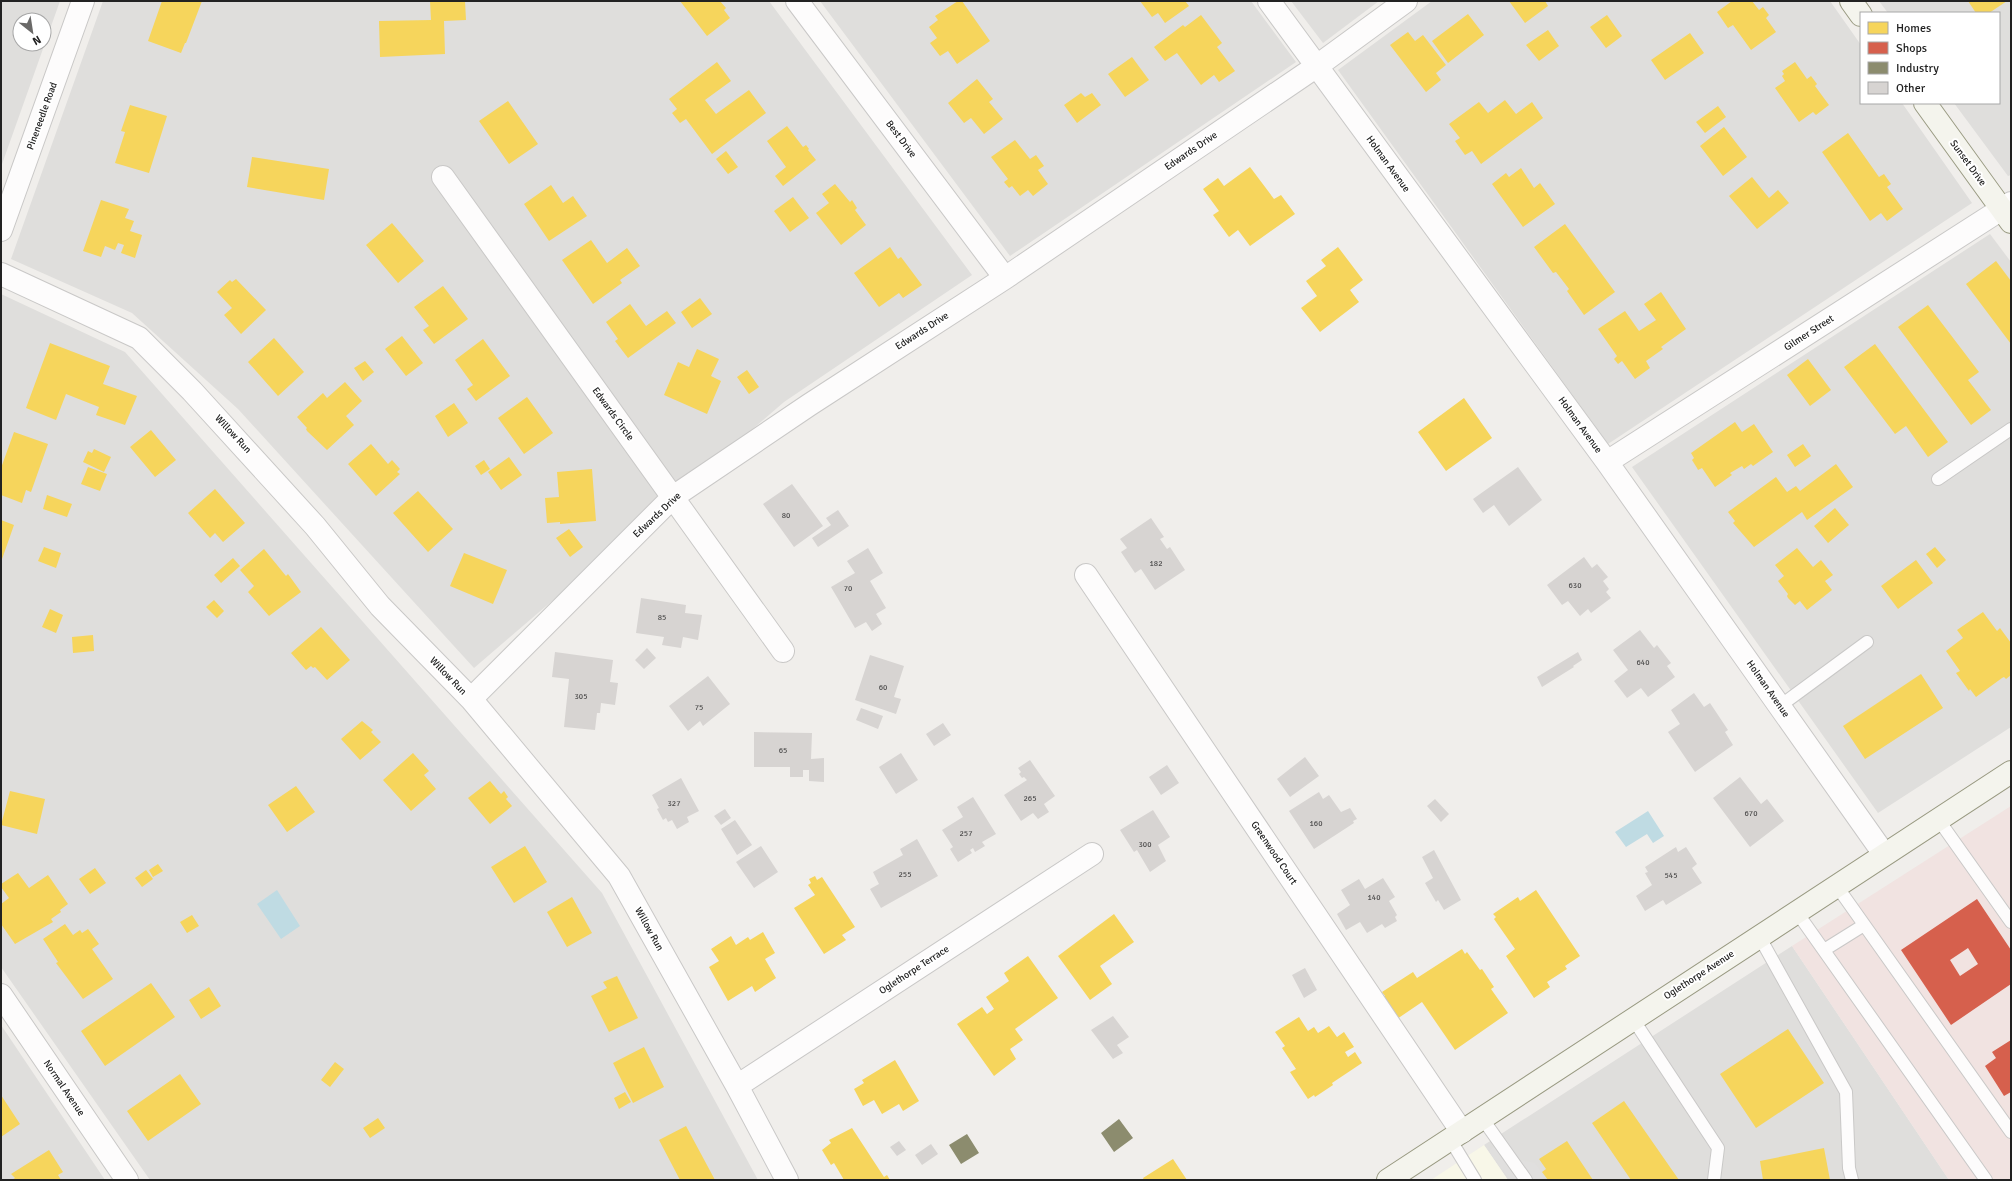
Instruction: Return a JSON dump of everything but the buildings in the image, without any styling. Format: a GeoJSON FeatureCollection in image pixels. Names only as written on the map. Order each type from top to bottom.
{"type":"FeatureCollection","features":[{"type":"Feature","properties":{"kind":"main road"},"geometry":{"type":"LineString","coordinates":[[1851,1],[1860,14]]}},
{"type":"Feature","properties":{"kind":"main road","name":"Sunset Drive"},"geometry":{"type":"LineString","coordinates":[[1926,104],[2008,212]]}},
{"type":"Feature","properties":{"kind":"main road","name":"Oglethorpe Avenue"},"geometry":{"type":"LineString","coordinates":[[1388,1180],[1796,911],[2011,772]]}},
{"type":"Feature","properties":{"kind":"street","name":"Pineneedle Road"},"geometry":{"type":"LineString","coordinates":[[1,230],[83,1]]}},
{"type":"Feature","properties":{"kind":"street","name":"Best Drive"},"geometry":{"type":"LineString","coordinates":[[797,1],[1005,278]]}},
{"type":"Feature","properties":{"kind":"street","name":"Holman Avenue"},"geometry":{"type":"LineString","coordinates":[[1269,1],[1607,462],[1884,854]]}},
{"type":"Feature","properties":{"kind":"street","name":"Edwards Drive"},"geometry":{"type":"LineString","coordinates":[[471,699],[673,497],[809,405],[1005,278],[1316,66],[1406,1]]}},
{"type":"Feature","properties":{"kind":"street","name":"Edwards Circle"},"geometry":{"type":"LineString","coordinates":[[443,177],[783,650]]}},
{"type":"Feature","properties":{"kind":"street","name":"Gilmer Street"},"geometry":{"type":"LineString","coordinates":[[1607,462],[2008,212]]}},
{"type":"Feature","properties":{"kind":"street","name":"Willow Run"},"geometry":{"type":"LineString","coordinates":[[1,274],[139,338],[192,391],[295,503],[380,606],[471,699],[619,876],[737,1086],[787,1180]]}},
{"type":"Feature","properties":{"kind":"street","name":"Greenwood Court"},"geometry":{"type":"LineString","coordinates":[[1086,575],[1456,1136]]}},
{"type":"Feature","properties":{"kind":"street","name":"Oglethorpe Terrace"},"geometry":{"type":"LineString","coordinates":[[737,1086],[1092,854]]}},
{"type":"Feature","properties":{"kind":"street","name":"Normal Avenue"},"geometry":{"type":"LineString","coordinates":[[1,995],[127,1180]]}},
{"type":"Feature","properties":{"kind":"lane"},"geometry":{"type":"LineString","coordinates":[[1938,479],[2011,429]]}},
{"type":"Feature","properties":{"kind":"lane"},"geometry":{"type":"LineString","coordinates":[[1780,706],[1867,642]]}},
{"type":"Feature","properties":{"kind":"lane"},"geometry":{"type":"LineString","coordinates":[[1938,819],[2011,922]]}},
{"type":"Feature","properties":{"kind":"lane"},"geometry":{"type":"LineString","coordinates":[[1836,885],[2011,1132]]}},
{"type":"Feature","properties":{"kind":"lane"},"geometry":{"type":"LineString","coordinates":[[1796,911],[1986,1180]]}},
{"type":"Feature","properties":{"kind":"lane"},"geometry":{"type":"LineString","coordinates":[[1824,950],[1864,925]]}},
{"type":"Feature","properties":{"kind":"lane"},"geometry":{"type":"LineString","coordinates":[[1759,936],[1846,1092],[1849,1168],[1852,1180]]}},
{"type":"Feature","properties":{"kind":"lane"},"geometry":{"type":"LineString","coordinates":[[1633,1019],[1718,1148],[1714,1180]]}},
{"type":"Feature","properties":{"kind":"lane"},"geometry":{"type":"LineString","coordinates":[[1482,1118],[1526,1180]]}},
{"type":"Feature","properties":{"kind":"lane"},"geometry":{"type":"LineString","coordinates":[[1456,1136],[1475,1180]]}},
{"type":"Feature","properties":{"kind":"shaded area"},"geometry":{"type":"Polygon","coordinates":[[[1,1],[60,1],[52,24],[52,12],[12,12],[12,52],[42,52],[1,167],[1,1]]]}},
{"type":"Feature","properties":{"kind":"shaded area"},"geometry":{"type":"Polygon","coordinates":[[[103,1],[769,1],[972,275],[784,402],[474,668],[238,409],[132,313],[11,259],[103,1]]]}},
{"type":"Feature","properties":{"kind":"shaded area"},"geometry":{"type":"Polygon","coordinates":[[[820,1],[1251,1],[1296,62],[1010,256],[820,1]]]}},
{"type":"Feature","properties":{"kind":"shaded area"},"geometry":{"type":"Polygon","coordinates":[[[1291,1],[1379,1],[1323,43],[1291,1]]]}},
{"type":"Feature","properties":{"kind":"shaded area"},"geometry":{"type":"Polygon","coordinates":[[[1432,1],[1830,1],[1860,44],[1860,104],[1903,104],[1972,203],[1608,444],[1338,70],[1432,1]]]}},
{"type":"Feature","properties":{"kind":"shaded area"},"geometry":{"type":"Polygon","coordinates":[[[1879,1],[2011,1],[2011,175],[2008,176],[1955,104],[2000,104],[2000,12],[1887,12],[1879,1]]]}},
{"type":"Feature","properties":{"kind":"shaded area"},"geometry":{"type":"Polygon","coordinates":[[[1990,234],[2011,262],[2011,727],[1878,813],[1632,467],[1990,234]]]}},
{"type":"Feature","properties":{"kind":"shaded area"},"geometry":{"type":"Polygon","coordinates":[[[1,294],[125,352],[602,893],[758,1180],[150,1180],[1,967],[1,294]]]}},
{"type":"Feature","properties":{"kind":"shaded area"},"geometry":{"type":"Polygon","coordinates":[[[2011,806],[2011,1180],[1949,1180],[1792,946],[2011,806]]]}},
{"type":"Feature","properties":{"kind":"shaded area"},"geometry":{"type":"Polygon","coordinates":[[[1792,946],[1949,1180],[1508,1180],[1484,1145],[1792,946]]]}},
{"type":"Feature","properties":{"kind":"shaded area"},"geometry":{"type":"Polygon","coordinates":[[[1,1025],[105,1180],[1,1180],[1,1025]]]}},
{"type":"Feature","properties":{"kind":"shaded area"},"geometry":{"type":"Polygon","coordinates":[[[1505,1137],[1520,1160],[1535,1163],[1546,1180],[1510,1180],[1489,1151],[1505,1137]]]}},
{"type":"Feature","properties":{"kind":"shaded area"},"geometry":{"type":"Polygon","coordinates":[[[1484,1145],[1508,1180],[1431,1180],[1484,1145]]]}},
{"type":"Feature","properties":{"kind":"water"},"geometry":{"type":"Polygon","coordinates":[[[1648,811],[1664,836],[1653,843],[1647,834],[1626,847],[1615,832],[1648,811]]]}},
{"type":"Feature","properties":{"kind":"water"},"geometry":{"type":"Polygon","coordinates":[[[277,890],[300,926],[281,939],[257,904],[277,890]]]}}]}
